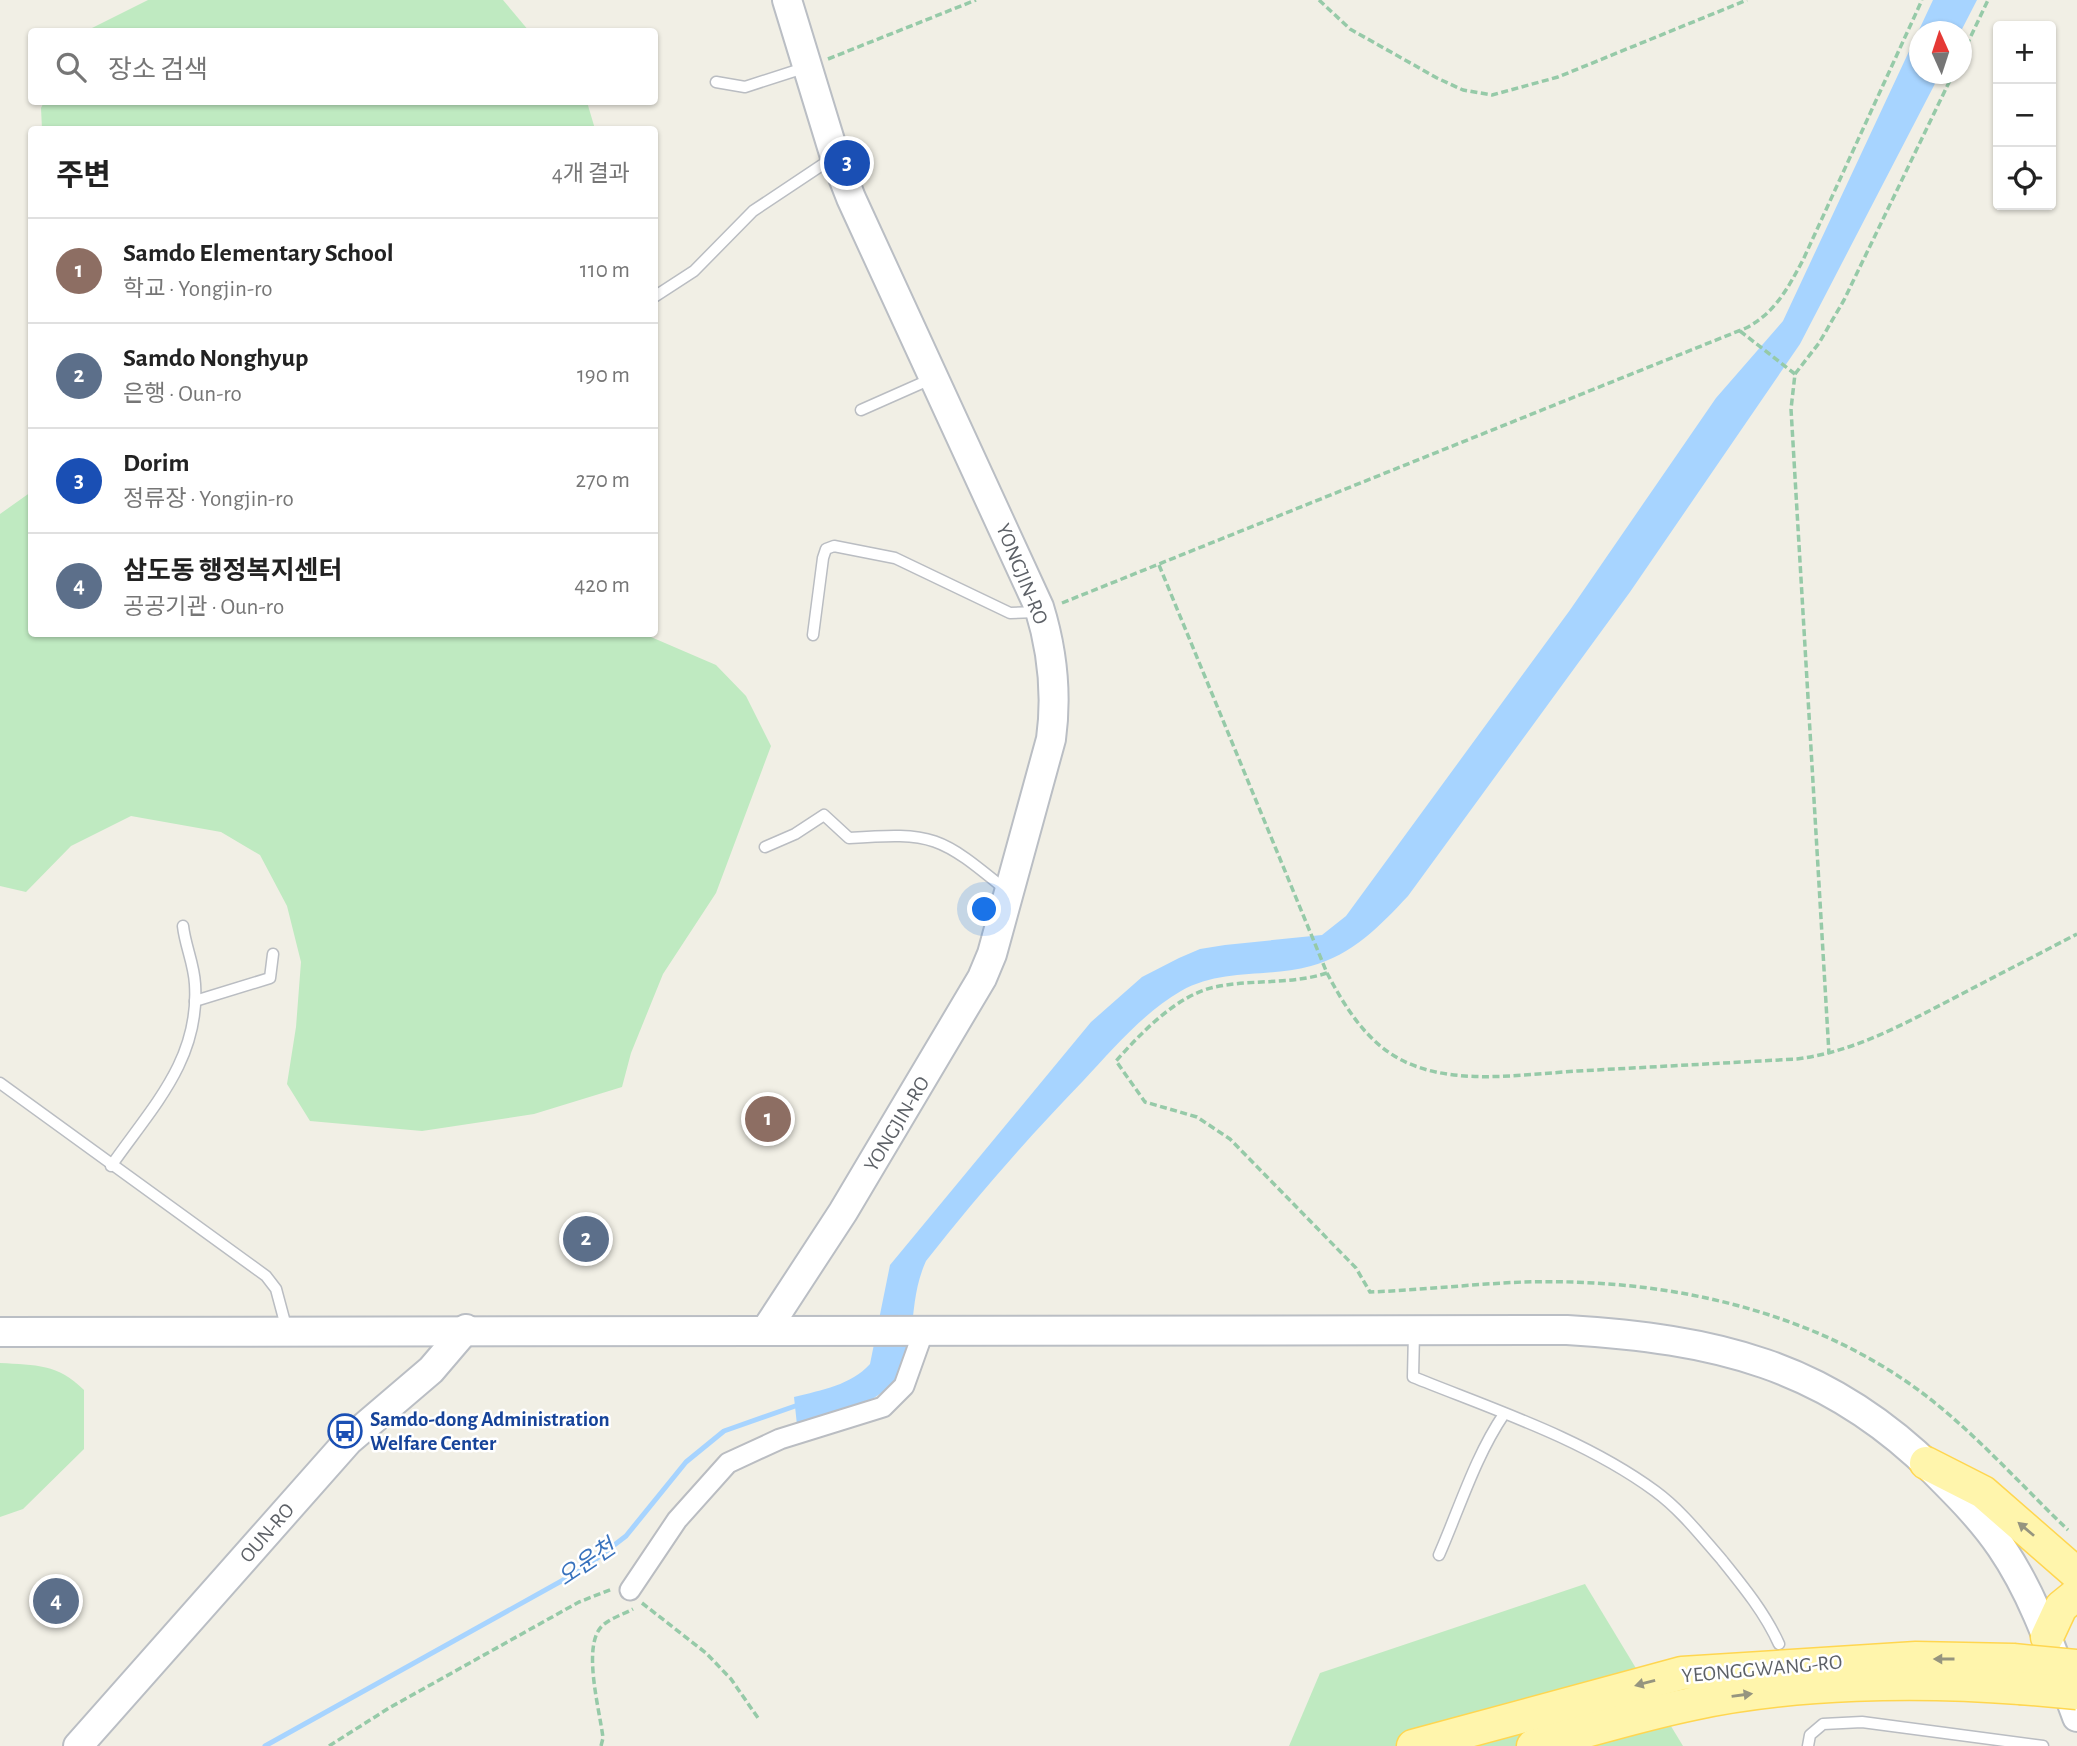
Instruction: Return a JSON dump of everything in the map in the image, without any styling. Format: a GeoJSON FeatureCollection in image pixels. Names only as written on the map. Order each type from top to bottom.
{"type":"FeatureCollection","features":[{"type":"Feature","properties":{"kind":"main road","name":"YONGJIN-RO"},"geometry":{"type":"LineString","coordinates":[[766,1330],[960,1020],[992,954],[1054,719],[1050,654],[1041,612],[835,157],[787,0]]}},
{"type":"Feature","properties":{"kind":"main road"},"geometry":{"type":"LineString","coordinates":[[0,1332],[466,1329],[1567,1330],[1663,1338],[1712,1346],[1773,1365],[1822,1387],[1897,1436],[1966,1503],[2001,1547],[2034,1607],[2077,1717]]}},
{"type":"Feature","properties":{"kind":"main road","name":"OUN-RO"},"geometry":{"type":"LineString","coordinates":[[78,1746],[349,1440],[431,1370],[466,1329]]}},
{"type":"Feature","properties":{"kind":"main road"},"geometry":{"type":"LineString","coordinates":[[1926,1464],[1983,1492],[2077,1574]]}},
{"type":"Feature","properties":{"kind":"main road"},"geometry":{"type":"LineString","coordinates":[[2047,1637],[2061,1607],[2077,1594]]}},
{"type":"Feature","properties":{"kind":"main road","name":"YEONGGWANG-RO"},"geometry":{"type":"LineString","coordinates":[[1413,1746],[1682,1674],[1916,1658],[2016,1674],[2077,1693]]}},
{"type":"Feature","properties":{"kind":"main road","name":"YEONGGWANG-RO"},"geometry":{"type":"LineString","coordinates":[[1533,1746],[1693,1704],[1746,1694],[1888,1686],[2077,1666]]}},
{"type":"Feature","properties":{"kind":"street"},"geometry":{"type":"LineString","coordinates":[[636,1597],[677,1520],[728,1463],[780,1439],[883,1406],[904,1386],[924,1330]]}},
{"type":"Feature","properties":{"kind":"lane"},"geometry":{"type":"LineString","coordinates":[[716,82],[745,87],[807,67]]}},
{"type":"Feature","properties":{"kind":"lane"},"geometry":{"type":"LineString","coordinates":[[658,294],[694,271],[752,211],[835,157]]}},
{"type":"Feature","properties":{"kind":"lane"},"geometry":{"type":"LineString","coordinates":[[861,410],[935,378]]}},
{"type":"Feature","properties":{"kind":"lane"},"geometry":{"type":"LineString","coordinates":[[813,635],[823,558],[826,550],[834,546],[895,558],[1010,613],[1041,612]]}},
{"type":"Feature","properties":{"kind":"lane"},"geometry":{"type":"LineString","coordinates":[[765,847],[794,834],[824,815],[849,838],[904,834],[941,842],[1009,892]]}},
{"type":"Feature","properties":{"kind":"lane"},"geometry":{"type":"LineString","coordinates":[[111,1166],[184,1061],[194,1025],[195,984],[183,926]]}},
{"type":"Feature","properties":{"kind":"lane"},"geometry":{"type":"LineString","coordinates":[[195,1002],[270,978],[273,954]]}},
{"type":"Feature","properties":{"kind":"lane"},"geometry":{"type":"LineString","coordinates":[[0,1083],[265,1276],[276,1289],[287,1330]]}},
{"type":"Feature","properties":{"kind":"lane"},"geometry":{"type":"LineString","coordinates":[[1415,1331],[1413,1377],[1591,1453],[1663,1497],[1681,1512],[1740,1581],[1779,1644]]}},
{"type":"Feature","properties":{"kind":"lane"},"geometry":{"type":"LineString","coordinates":[[1439,1555],[1469,1487],[1478,1459],[1504,1414]]}},
{"type":"Feature","properties":{"kind":"lane"},"geometry":{"type":"LineString","coordinates":[[1808,1746],[1811,1735],[1822,1724],[1862,1721],[2043,1746]]}},
{"type":"Feature","properties":{"kind":"path"},"geometry":{"type":"LineString","coordinates":[[807,67],[976,0]]}},
{"type":"Feature","properties":{"kind":"path"},"geometry":{"type":"LineString","coordinates":[[1319,0],[1350,29],[1437,78],[1463,90],[1492,95],[1558,77],[1747,0]]}},
{"type":"Feature","properties":{"kind":"path"},"geometry":{"type":"LineString","coordinates":[[1041,612],[1740,331],[1765,317],[1789,286],[1922,0]]}},
{"type":"Feature","properties":{"kind":"path"},"geometry":{"type":"LineString","coordinates":[[1972,33],[1987,0]]}},
{"type":"Feature","properties":{"kind":"path"},"geometry":{"type":"LineString","coordinates":[[1829,1054],[1791,409],[1795,374],[1819,343],[1844,300],[1948,84]]}},
{"type":"Feature","properties":{"kind":"path"},"geometry":{"type":"LineString","coordinates":[[1740,331],[1795,374]]}},
{"type":"Feature","properties":{"kind":"path"},"geometry":{"type":"LineString","coordinates":[[1159,565],[1325,967],[1345,1005],[1366,1033],[1393,1055],[1431,1070],[1528,1074],[1797,1059],[1829,1054],[1853,1047],[1916,1018],[2077,934]]}},
{"type":"Feature","properties":{"kind":"path"},"geometry":{"type":"LineString","coordinates":[[1328,973],[1283,981],[1215,987],[1199,992],[1168,1012],[1116,1060],[1145,1102],[1197,1117],[1230,1139],[1356,1268],[1370,1292],[1524,1282],[1616,1284],[1696,1295],[1757,1312],[1868,1359],[1926,1396],[2077,1539]]}},
{"type":"Feature","properties":{"kind":"path"},"geometry":{"type":"LineString","coordinates":[[329,1746],[390,1708],[579,1602],[612,1589],[636,1597],[706,1653],[731,1679],[758,1718]]}},
{"type":"Feature","properties":{"kind":"path"},"geometry":{"type":"LineString","coordinates":[[601,1746],[603,1738],[592,1655],[594,1639],[603,1625],[636,1597]]}},
{"type":"Feature","properties":{"kind":"green space"},"geometry":{"type":"Polygon","coordinates":[[[148,0],[503,0],[526,28],[92,28],[148,0]]]}},
{"type":"Feature","properties":{"kind":"green space"},"geometry":{"type":"Polygon","coordinates":[[[42,105],[588,105],[594,126],[42,126],[42,105]]]}},
{"type":"Feature","properties":{"kind":"green space"},"geometry":{"type":"Polygon","coordinates":[[[28,494],[28,637],[651,637],[716,665],[746,696],[771,746],[716,893],[663,974],[631,1053],[622,1087],[534,1114],[422,1131],[310,1121],[287,1084],[296,1027],[301,962],[287,906],[260,855],[221,832],[131,816],[71,846],[26,892],[0,886],[0,514],[28,494]]]}},
{"type":"Feature","properties":{"kind":"green space"},"geometry":{"type":"Polygon","coordinates":[[[0,1363],[46,1368],[65,1375],[84,1390],[84,1449],[23,1509],[0,1517],[0,1363]]]}},
{"type":"Feature","properties":{"kind":"green space"},"geometry":{"type":"Polygon","coordinates":[[[1585,1584],[1683,1746],[1289,1746],[1320,1673],[1585,1584]]]}},
{"type":"Feature","properties":{"kind":"water"},"geometry":{"type":"Polygon","coordinates":[[[1933,0],[1977,0],[1966,21],[1923,21],[1933,0]]]}},
{"type":"Feature","properties":{"kind":"water"},"geometry":{"type":"Polygon","coordinates":[[[1909,51],[1909,84],[1935,84],[1800,344],[1630,592],[1408,896],[1364,938],[1340,955],[1294,970],[1212,979],[1181,991],[1141,1021],[1022,1146],[926,1261],[917,1288],[906,1358],[898,1375],[886,1389],[872,1399],[797,1425],[794,1397],[845,1382],[870,1364],[890,1265],[1091,1022],[1142,977],[1200,949],[1322,935],[1346,916],[1570,610],[1716,398],[1783,321],[1909,51]]]}},
{"type":"Feature","properties":{"kind":"waterway","name":"오운천"},"geometry":{"type":"LineString","coordinates":[[265,1746],[583,1569],[626,1536],[686,1462],[724,1431],[801,1404]]}},
{"type":"Feature","properties":{"kind":"place","name":"Dorim"},"geometry":{"type":"Point","coordinates":[847,163]}},
{"type":"Feature","properties":{"kind":"place","name":"Samdo Elementary School"},"geometry":{"type":"Point","coordinates":[768,1119]}},
{"type":"Feature","properties":{"kind":"place","name":"Samdo Nonghyup"},"geometry":{"type":"Point","coordinates":[586,1239]}},
{"type":"Feature","properties":{"kind":"place","name":"Samdo-dong Administration Welfare Center"},"geometry":{"type":"Point","coordinates":[345,1431]}},
{"type":"Feature","properties":{"kind":"place","name":"삼도동 행정복지센터"},"geometry":{"type":"Point","coordinates":[56,1601]}}]}
